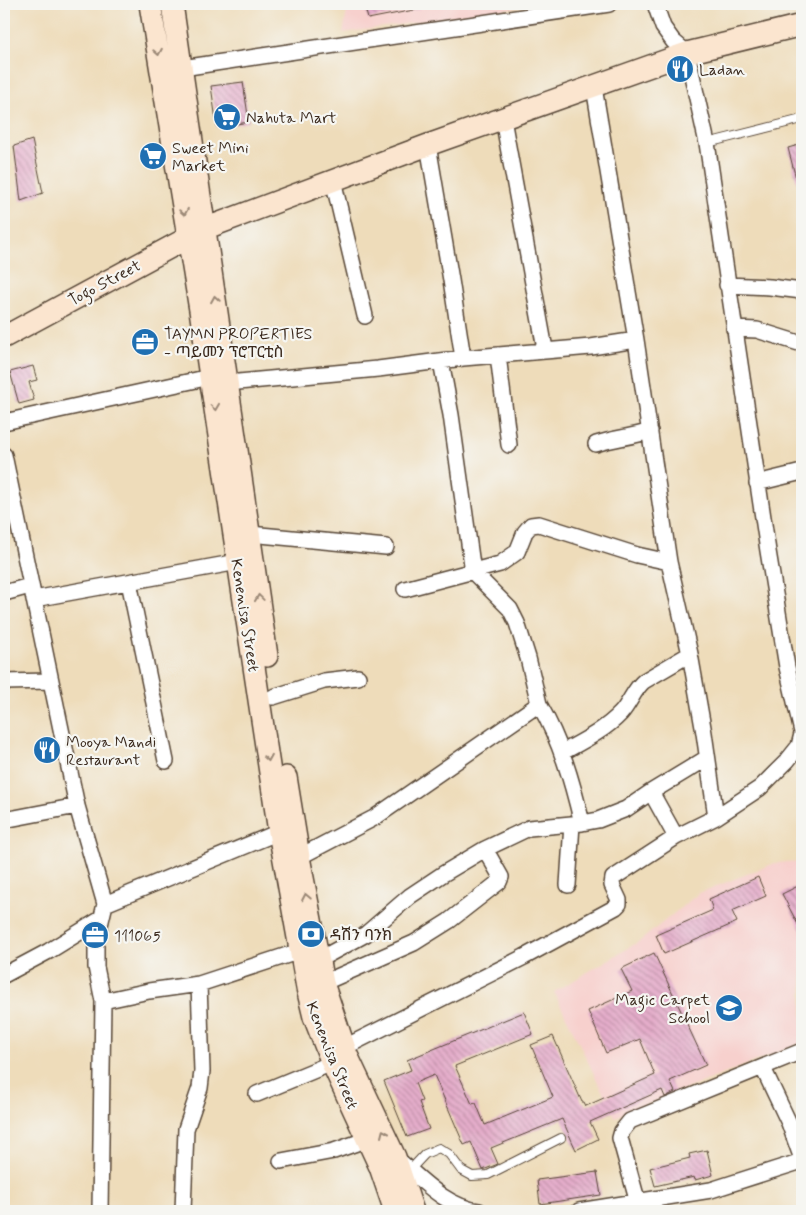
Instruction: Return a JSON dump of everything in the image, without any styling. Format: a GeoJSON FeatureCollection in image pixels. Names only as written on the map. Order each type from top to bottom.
{"type":"FeatureCollection","features":[{"type":"Feature","properties":{"kind":"main road","name":"Kenenisa Street"},"geometry":{"type":"LineString","coordinates":[[150,4],[196,233],[219,380],[250,534],[272,697],[299,857],[314,1017],[339,1055],[403,1164],[413,1211]]}},
{"type":"Feature","properties":{"kind":"main road","name":"Kenenisa Street"},"geometry":{"type":"LineString","coordinates":[[172,4],[182,68],[196,233]]}},
{"type":"Feature","properties":{"kind":"main road","name":"Togo Street"},"geometry":{"type":"LineString","coordinates":[[4,337],[196,233],[428,145],[687,53],[802,25]]}},
{"type":"Feature","properties":{"kind":"main road","name":"Kenenisa Street"},"geometry":{"type":"LineString","coordinates":[[219,380],[238,562],[279,832],[309,956],[323,983],[339,1055],[395,1211]]}},
{"type":"Feature","properties":{"kind":"street"},"geometry":{"type":"LineString","coordinates":[[182,68],[609,4]]}},
{"type":"Feature","properties":{"kind":"street"},"geometry":{"type":"LineString","coordinates":[[257,1094],[339,1055],[616,907],[619,904],[619,900],[612,885],[613,878],[676,837],[716,818],[760,788],[799,746],[802,733],[787,667],[757,483],[707,143],[687,53],[673,41],[663,27],[655,4]]}},
{"type":"Feature","properties":{"kind":"street"},"geometry":{"type":"LineString","coordinates":[[594,87],[636,340],[670,562],[690,654],[716,818]]}},
{"type":"Feature","properties":{"kind":"street"},"geometry":{"type":"LineString","coordinates":[[503,119],[545,349]]}},
{"type":"Feature","properties":{"kind":"street"},"geometry":{"type":"LineString","coordinates":[[428,145],[463,358]]}},
{"type":"Feature","properties":{"kind":"street"},"geometry":{"type":"LineString","coordinates":[[333,180],[365,316]]}},
{"type":"Feature","properties":{"kind":"street"},"geometry":{"type":"LineString","coordinates":[[727,285],[802,291]]}},
{"type":"Feature","properties":{"kind":"street"},"geometry":{"type":"LineString","coordinates":[[734,330],[757,330],[802,344]]}},
{"type":"Feature","properties":{"kind":"street"},"geometry":{"type":"LineString","coordinates":[[4,422],[219,380],[378,369],[545,349],[590,347],[636,340]]}},
{"type":"Feature","properties":{"kind":"street"},"geometry":{"type":"LineString","coordinates":[[498,356],[509,445]]}},
{"type":"Feature","properties":{"kind":"street"},"geometry":{"type":"LineString","coordinates":[[441,361],[451,415],[473,572],[510,609],[528,658],[539,704],[552,727],[562,752],[577,824],[568,884]]}},
{"type":"Feature","properties":{"kind":"street"},"geometry":{"type":"LineString","coordinates":[[596,444],[650,431]]}},
{"type":"Feature","properties":{"kind":"street"},"geometry":{"type":"LineString","coordinates":[[4,455],[77,806],[105,904],[96,942],[96,968],[103,1001],[100,1211]]}},
{"type":"Feature","properties":{"kind":"street"},"geometry":{"type":"LineString","coordinates":[[757,483],[802,472]]}},
{"type":"Feature","properties":{"kind":"street"},"geometry":{"type":"LineString","coordinates":[[405,589],[500,564],[517,552],[530,525],[539,524],[637,555],[670,562]]}},
{"type":"Feature","properties":{"kind":"street"},"geometry":{"type":"LineString","coordinates":[[250,534],[386,547]]}},
{"type":"Feature","properties":{"kind":"street"},"geometry":{"type":"LineString","coordinates":[[4,593],[32,593],[129,582],[238,562]]}},
{"type":"Feature","properties":{"kind":"street"},"geometry":{"type":"LineString","coordinates":[[129,582],[166,761]]}},
{"type":"Feature","properties":{"kind":"street"},"geometry":{"type":"LineString","coordinates":[[562,752],[611,723],[622,711],[639,685],[690,654]]}},
{"type":"Feature","properties":{"kind":"street"},"geometry":{"type":"LineString","coordinates":[[272,697],[324,681],[358,677]]}},
{"type":"Feature","properties":{"kind":"street"},"geometry":{"type":"LineString","coordinates":[[4,682],[50,681]]}},
{"type":"Feature","properties":{"kind":"street"},"geometry":{"type":"LineString","coordinates":[[299,857],[374,818],[539,704]]}},
{"type":"Feature","properties":{"kind":"street"},"geometry":{"type":"LineString","coordinates":[[103,1001],[149,991],[199,984],[309,956],[366,934],[410,896],[485,849],[529,828],[577,824],[598,820],[626,809],[707,758]]}},
{"type":"Feature","properties":{"kind":"street"},"geometry":{"type":"LineString","coordinates":[[651,792],[676,837]]}},
{"type":"Feature","properties":{"kind":"street"},"geometry":{"type":"LineString","coordinates":[[4,820],[77,806]]}},
{"type":"Feature","properties":{"kind":"street"},"geometry":{"type":"LineString","coordinates":[[105,904],[279,832]]}},
{"type":"Feature","properties":{"kind":"street"},"geometry":{"type":"LineString","coordinates":[[323,983],[414,943],[449,921],[499,882],[501,877],[485,849]]}},
{"type":"Feature","properties":{"kind":"street"},"geometry":{"type":"LineString","coordinates":[[4,975],[49,951],[101,919]]}},
{"type":"Feature","properties":{"kind":"street"},"geometry":{"type":"LineString","coordinates":[[183,1211],[186,1129],[200,1088],[202,1071],[199,984]]}},
{"type":"Feature","properties":{"kind":"street"},"geometry":{"type":"LineString","coordinates":[[638,1203],[620,1138],[622,1131],[630,1121],[802,1051]]}},
{"type":"Feature","properties":{"kind":"street"},"geometry":{"type":"LineString","coordinates":[[579,1211],[710,1190],[802,1160],[789,1123],[763,1068]]}},
{"type":"Feature","properties":{"kind":"street"},"geometry":{"type":"LineString","coordinates":[[281,1161],[334,1151],[368,1139]]}},
{"type":"Feature","properties":{"kind":"street"},"geometry":{"type":"LineString","coordinates":[[403,1164],[450,1202],[468,1210],[479,1211]]}},
{"type":"Feature","properties":{"kind":"lane"},"geometry":{"type":"LineString","coordinates":[[707,143],[802,119]]}},
{"type":"Feature","properties":{"kind":"lane"},"geometry":{"type":"LineString","coordinates":[[403,1164],[439,1148],[449,1154],[461,1170],[472,1176],[488,1176],[561,1138]]}},
{"type":"Feature","properties":{"kind":"shaded area"},"geometry":{"type":"Polygon","coordinates":[[[348,4],[542,4],[343,33],[348,4]]]}},
{"type":"Feature","properties":{"kind":"shaded area"},"geometry":{"type":"Polygon","coordinates":[[[802,861],[802,1043],[615,1117],[554,992],[640,941],[699,893],[775,863],[802,861]]]}},
{"type":"Feature","properties":{"kind":"building"},"geometry":{"type":"Polygon","coordinates":[[[364,4],[418,4],[419,9],[368,19],[364,4]]]}},
{"type":"Feature","properties":{"kind":"building"},"geometry":{"type":"Polygon","coordinates":[[[243,82],[249,122],[217,127],[211,86],[243,82]]]}},
{"type":"Feature","properties":{"kind":"building"},"geometry":{"type":"Polygon","coordinates":[[[32,140],[43,193],[21,201],[14,146],[32,140]]]}},
{"type":"Feature","properties":{"kind":"building"},"geometry":{"type":"Polygon","coordinates":[[[802,144],[802,189],[799,190],[788,148],[802,144]]]}},
{"type":"Feature","properties":{"kind":"building"},"geometry":{"type":"Polygon","coordinates":[[[33,366],[37,380],[29,382],[34,400],[19,404],[10,372],[33,366]]]}},
{"type":"Feature","properties":{"kind":"building"},"geometry":{"type":"Polygon","coordinates":[[[758,877],[766,896],[732,911],[737,922],[664,954],[656,935],[713,910],[709,899],[758,877]]]}},
{"type":"Feature","properties":{"kind":"building"},"geometry":{"type":"Polygon","coordinates":[[[802,884],[802,932],[782,894],[802,884]]]}},
{"type":"Feature","properties":{"kind":"building"},"geometry":{"type":"Polygon","coordinates":[[[654,953],[706,1065],[670,1081],[675,1092],[665,1097],[662,1090],[590,1122],[598,1139],[576,1150],[562,1119],[491,1148],[498,1164],[483,1170],[471,1142],[464,1145],[434,1075],[415,1083],[422,1101],[419,1102],[429,1129],[407,1137],[384,1081],[411,1070],[407,1060],[524,1012],[533,1034],[455,1066],[472,1104],[476,1103],[485,1125],[553,1097],[531,1045],[553,1036],[582,1102],[586,1106],[655,1075],[640,1039],[606,1053],[588,1011],[632,991],[621,969],[654,953]]]}},
{"type":"Feature","properties":{"kind":"building"},"geometry":{"type":"Polygon","coordinates":[[[707,1150],[713,1175],[695,1180],[694,1177],[655,1186],[650,1168],[690,1158],[689,1154],[707,1150]]]}},
{"type":"Feature","properties":{"kind":"building"},"geometry":{"type":"Polygon","coordinates":[[[597,1172],[601,1195],[540,1204],[537,1180],[597,1172]]]}},
{"type":"Feature","properties":{"kind":"place","name":"Ladan"},"geometry":{"type":"Point","coordinates":[680,69]}},
{"type":"Feature","properties":{"kind":"place","name":"Nahuta Mart"},"geometry":{"type":"Point","coordinates":[227,117]}},
{"type":"Feature","properties":{"kind":"place","name":"Sweet Mini Market"},"geometry":{"type":"Point","coordinates":[153,156]}},
{"type":"Feature","properties":{"kind":"place","name":"TAYMN PROPERTIES - ጣይመን ፕሮፐርቲስ"},"geometry":{"type":"Point","coordinates":[145,342]}},
{"type":"Feature","properties":{"kind":"place","name":"Mooya Mandi Restaurant"},"geometry":{"type":"Point","coordinates":[47,750]}},
{"type":"Feature","properties":{"kind":"place","name":"ዳሽን ባንክ"},"geometry":{"type":"Point","coordinates":[311,934]}},
{"type":"Feature","properties":{"kind":"place","name":"111065"},"geometry":{"type":"Point","coordinates":[95,935]}},
{"type":"Feature","properties":{"kind":"place","name":"Magic Carpet School"},"geometry":{"type":"Point","coordinates":[729,1008]}}]}
